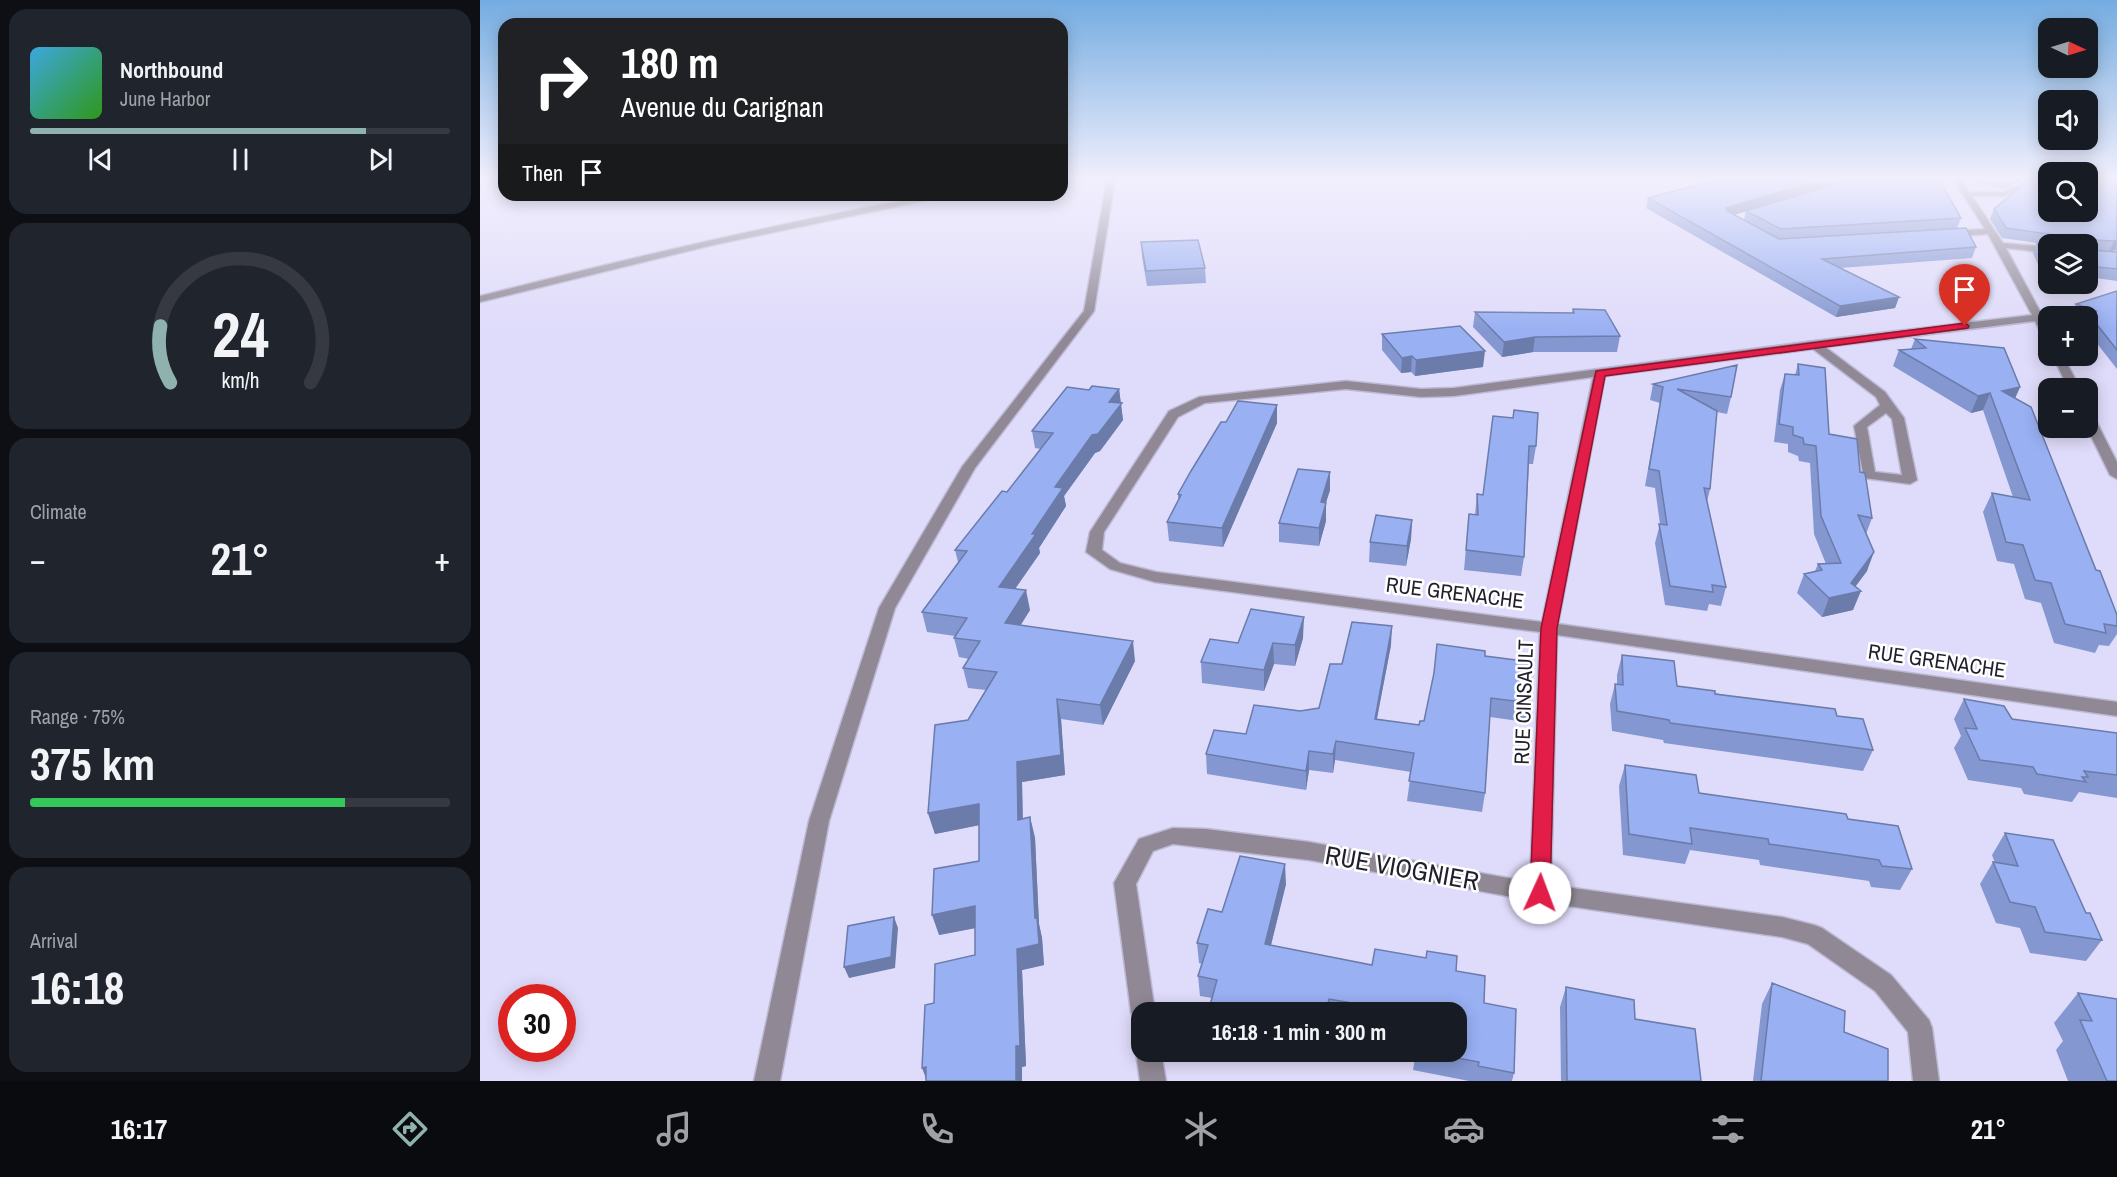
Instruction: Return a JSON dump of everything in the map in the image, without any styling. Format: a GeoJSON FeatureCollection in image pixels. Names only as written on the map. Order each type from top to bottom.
{"type":"FeatureCollection","features":[{"type":"Feature","properties":{"kind":"street"},"geometry":{"type":"LineString","coordinates":[[480,299],[689,246],[769,229]]}},
{"type":"Feature","properties":{"kind":"street"},"geometry":{"type":"LineString","coordinates":[[767,1081],[819,820],[887,608],[969,467],[1089,311],[1103,229]]}},
{"type":"Feature","properties":{"kind":"street"},"geometry":{"type":"LineString","coordinates":[[1934,235],[1991,231],[2038,316]]}},
{"type":"Feature","properties":{"kind":"street"},"geometry":{"type":"LineString","coordinates":[[2000,244],[2038,249]]}},
{"type":"Feature","properties":{"kind":"street"},"geometry":{"type":"LineString","coordinates":[[1600,373],[1815,344],[2038,318]]}},
{"type":"Feature","properties":{"kind":"street"},"geometry":{"type":"LineString","coordinates":[[1815,344],[1881,396],[1898,418],[1910,480],[1869,475],[1860,426],[1887,406]]}},
{"type":"Feature","properties":{"kind":"street","name":"RUE GRENACHE"},"geometry":{"type":"LineString","coordinates":[[1600,373],[1454,392],[1421,393],[1347,385],[1203,400],[1173,414],[1097,532],[1094,552],[1115,566],[1155,577],[1549,628],[2117,709]]}},
{"type":"Feature","properties":{"kind":"street","name":"RUE CINSAULT"},"geometry":{"type":"LineString","coordinates":[[1540,893],[1549,628],[1600,373]]}},
{"type":"Feature","properties":{"kind":"street"},"geometry":{"type":"LineString","coordinates":[[2098,437],[2117,475]]}},
{"type":"Feature","properties":{"kind":"street","name":"RUE VIOGNIER"},"geometry":{"type":"LineString","coordinates":[[1142,1002],[1125,883],[1146,845],[1173,836],[1206,838],[1309,851],[1540,893],[1782,927],[1814,935],[1883,983],[1920,1028],[1926,1081]]}},
{"type":"Feature","properties":{"kind":"street"},"geometry":{"type":"LineString","coordinates":[[1150,1062],[1153,1081]]}},
{"type":"Feature","properties":{"kind":"building"},"geometry":{"type":"Polygon","coordinates":[[[1704,229],[1761,229],[1779,239],[1967,229],[1976,247],[1822,259],[1899,297],[1840,306],[1704,229]]]}},
{"type":"Feature","properties":{"kind":"building"},"geometry":{"type":"Polygon","coordinates":[[[2016,229],[2117,229],[2117,241],[2098,240],[2098,234],[2048,234],[2016,229]]]}},
{"type":"Feature","properties":{"kind":"building"},"geometry":{"type":"Polygon","coordinates":[[[1198,240],[1205,268],[1146,271],[1141,242],[1198,240]]]}},
{"type":"Feature","properties":{"kind":"building"},"geometry":{"type":"Polygon","coordinates":[[[2098,250],[2117,251],[2117,269],[2098,267],[2098,250]]]}},
{"type":"Feature","properties":{"kind":"building"},"geometry":{"type":"Polygon","coordinates":[[[2117,291],[2117,350],[2098,326],[2098,306],[2076,304],[2117,291]]]}},
{"type":"Feature","properties":{"kind":"building"},"geometry":{"type":"Polygon","coordinates":[[[1573,309],[1605,310],[1620,336],[1535,337],[1504,342],[1475,312],[1574,313],[1573,309]]]}},
{"type":"Feature","properties":{"kind":"building"},"geometry":{"type":"Polygon","coordinates":[[[1460,326],[1485,351],[1416,360],[1412,356],[1402,358],[1382,334],[1460,326]]]}},
{"type":"Feature","properties":{"kind":"building"},"geometry":{"type":"Polygon","coordinates":[[[1915,339],[2004,348],[2020,387],[2002,391],[2031,407],[2038,425],[2038,438],[2043,438],[2096,570],[2100,571],[2117,615],[2117,626],[2104,624],[2106,633],[2065,624],[2051,583],[2035,580],[2023,545],[2006,542],[1992,493],[2030,500],[1990,393],[1978,396],[1899,350],[1926,348],[1915,339]]]}},
{"type":"Feature","properties":{"kind":"building"},"geometry":{"type":"Polygon","coordinates":[[[1798,364],[1825,368],[1829,434],[1857,439],[1860,472],[1865,473],[1872,518],[1858,515],[1874,552],[1851,583],[1861,591],[1829,598],[1804,574],[1822,570],[1818,564],[1841,563],[1821,516],[1816,446],[1804,444],[1803,438],[1793,435],[1793,427],[1779,424],[1785,374],[1799,375],[1798,364]]]}},
{"type":"Feature","properties":{"kind":"building"},"geometry":{"type":"Polygon","coordinates":[[[1737,365],[1731,397],[1677,389],[1717,411],[1710,489],[1704,488],[1726,587],[1712,585],[1713,592],[1670,586],[1659,524],[1667,525],[1659,471],[1649,469],[1663,387],[1653,384],[1737,365]]]}},
{"type":"Feature","properties":{"kind":"building"},"geometry":{"type":"Polygon","coordinates":[[[1092,386],[1119,389],[1109,402],[1122,403],[1098,434],[1092,435],[1055,487],[1063,488],[1032,534],[1036,534],[999,587],[1026,590],[1005,623],[1133,641],[1100,705],[1057,699],[1061,755],[1017,762],[1018,820],[1030,817],[1035,918],[1037,917],[1039,944],[1017,949],[1020,1046],[1016,1046],[1016,1081],[926,1081],[926,1067],[922,1068],[925,1005],[934,1003],[935,964],[975,955],[975,906],[932,915],[934,869],[979,861],[979,804],[928,813],[935,725],[968,720],[997,672],[963,668],[980,641],[954,638],[967,618],[922,612],[967,551],[955,550],[1002,491],[1007,492],[1053,433],[1032,431],[1067,387],[1089,390],[1092,386]]]}},
{"type":"Feature","properties":{"kind":"building"},"geometry":{"type":"Polygon","coordinates":[[[1238,401],[1277,405],[1222,528],[1167,522],[1181,495],[1178,494],[1191,471],[1221,422],[1226,422],[1238,401]]]}},
{"type":"Feature","properties":{"kind":"building"},"geometry":{"type":"Polygon","coordinates":[[[1514,410],[1538,413],[1536,446],[1529,446],[1524,557],[1466,550],[1469,514],[1478,515],[1477,494],[1483,495],[1493,416],[1513,418],[1514,410]]]}},
{"type":"Feature","properties":{"kind":"building"},"geometry":{"type":"Polygon","coordinates":[[[1298,469],[1330,472],[1321,502],[1326,503],[1319,528],[1279,523],[1298,469]]]}},
{"type":"Feature","properties":{"kind":"building"},"geometry":{"type":"Polygon","coordinates":[[[1376,515],[1412,520],[1407,546],[1370,542],[1376,515]]]}},
{"type":"Feature","properties":{"kind":"building"},"geometry":{"type":"Polygon","coordinates":[[[1251,609],[1304,617],[1295,645],[1273,643],[1264,670],[1201,662],[1210,639],[1238,643],[1251,609]]]}},
{"type":"Feature","properties":{"kind":"building"},"geometry":{"type":"Polygon","coordinates":[[[1352,622],[1392,626],[1375,719],[1419,725],[1420,721],[1424,721],[1434,673],[1437,644],[1485,651],[1485,656],[1531,662],[1529,703],[1491,698],[1485,793],[1409,781],[1414,753],[1336,741],[1333,754],[1309,751],[1306,771],[1206,754],[1214,730],[1246,734],[1254,705],[1300,711],[1319,708],[1330,664],[1342,664],[1352,622]]]}},
{"type":"Feature","properties":{"kind":"building"},"geometry":{"type":"Polygon","coordinates":[[[1622,655],[1674,661],[1677,686],[1715,691],[1715,694],[1835,709],[1837,716],[1863,719],[1873,750],[1670,723],[1669,720],[1617,711],[1615,684],[1623,685],[1622,655]]]}},
{"type":"Feature","properties":{"kind":"building"},"geometry":{"type":"Polygon","coordinates":[[[1964,699],[2004,706],[2012,719],[2117,733],[2117,775],[2084,771],[2088,777],[2082,777],[2086,782],[2037,774],[2033,767],[1980,760],[1965,728],[1977,729],[1964,699]]]}},
{"type":"Feature","properties":{"kind":"building"},"geometry":{"type":"Polygon","coordinates":[[[1625,765],[1696,775],[1699,793],[1846,814],[1848,819],[1898,826],[1912,869],[1882,866],[1879,860],[1769,844],[1768,839],[1690,828],[1692,844],[1629,834],[1625,765]]]}},
{"type":"Feature","properties":{"kind":"building"},"geometry":{"type":"Polygon","coordinates":[[[2005,833],[2053,840],[2086,913],[2090,913],[2102,940],[2045,932],[2035,907],[2010,902],[1993,862],[2018,866],[2005,833]]]}},
{"type":"Feature","properties":{"kind":"building"},"geometry":{"type":"Polygon","coordinates":[[[1240,856],[1285,864],[1265,944],[1372,965],[1375,949],[1426,958],[1427,951],[1457,956],[1456,971],[1485,976],[1484,1003],[1516,1009],[1514,1073],[1478,1066],[1479,1062],[1467,1060],[1467,1002],[1346,1002],[1329,999],[1328,1002],[1211,1002],[1217,980],[1198,976],[1208,945],[1197,943],[1208,909],[1222,912],[1240,856]]]}},
{"type":"Feature","properties":{"kind":"building"},"geometry":{"type":"Polygon","coordinates":[[[894,917],[891,957],[844,967],[848,926],[894,917]]]}},
{"type":"Feature","properties":{"kind":"building"},"geometry":{"type":"Polygon","coordinates":[[[1772,983],[1845,1011],[1844,1032],[1888,1049],[1888,1081],[1761,1081],[1772,983]]]}},
{"type":"Feature","properties":{"kind":"building"},"geometry":{"type":"Polygon","coordinates":[[[1566,987],[1634,1000],[1635,1019],[1695,1029],[1701,1081],[1567,1081],[1566,987]]]}},
{"type":"Feature","properties":{"kind":"building"},"geometry":{"type":"Polygon","coordinates":[[[2078,993],[2117,999],[2117,1081],[2107,1081],[2080,1020],[2092,1021],[2078,993]]]}},
{"type":"Feature","properties":{"kind":"route"},"geometry":{"type":"LineString","coordinates":[[1540,893],[1549,628],[1600,373],[1965,326]]}}]}
